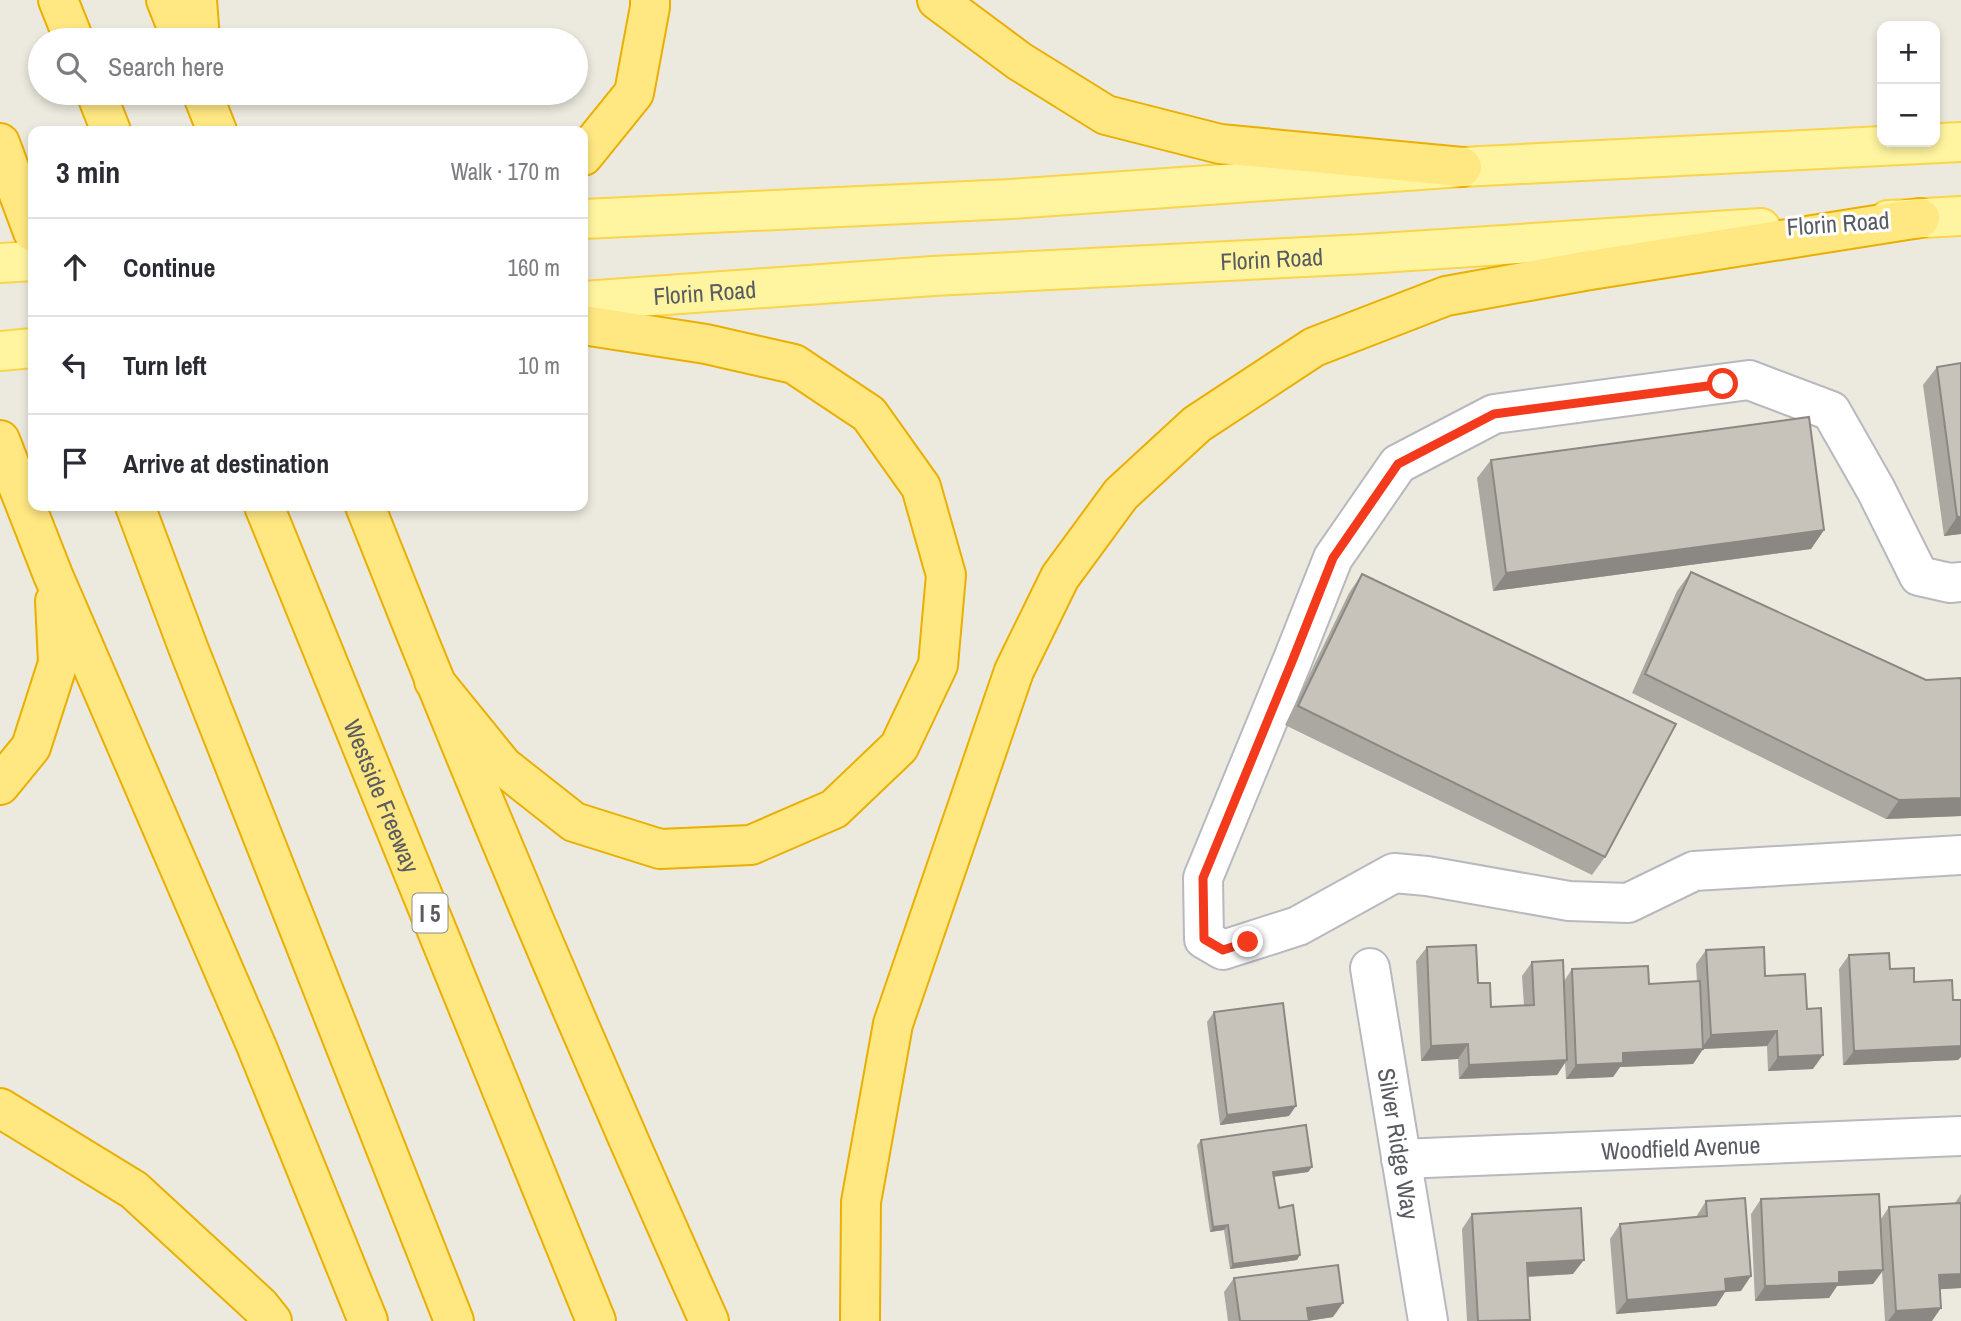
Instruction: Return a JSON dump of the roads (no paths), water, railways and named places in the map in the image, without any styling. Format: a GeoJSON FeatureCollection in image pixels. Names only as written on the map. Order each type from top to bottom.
{"type":"FeatureCollection","features":[{"type":"Feature","properties":{"kind":"highway"},"geometry":{"type":"LineString","coordinates":[[58,0],[69,28]]}},
{"type":"Feature","properties":{"kind":"highway"},"geometry":{"type":"LineString","coordinates":[[166,0],[177,28]]}},
{"type":"Feature","properties":{"kind":"highway"},"geometry":{"type":"LineString","coordinates":[[197,0],[199,28]]}},
{"type":"Feature","properties":{"kind":"highway"},"geometry":{"type":"LineString","coordinates":[[588,150],[634,93],[650,0]]}},
{"type":"Feature","properties":{"kind":"highway"},"geometry":{"type":"LineString","coordinates":[[937,0],[1019,61],[1106,115],[1220,144],[1462,167]]}},
{"type":"Feature","properties":{"kind":"highway"},"geometry":{"type":"LineString","coordinates":[[101,105],[109,126]]}},
{"type":"Feature","properties":{"kind":"highway"},"geometry":{"type":"LineString","coordinates":[[0,143],[28,219]]}},
{"type":"Feature","properties":{"kind":"highway"},"geometry":{"type":"LineString","coordinates":[[860,1321],[861,1202],[893,1024],[1014,671],[1060,577],[1121,494],[1196,424],[1314,347],[1446,296],[1584,271],[1920,218]]}},
{"type":"Feature","properties":{"kind":"highway"},"geometry":{"type":"LineString","coordinates":[[434,681],[503,766],[574,822],[660,849],[751,845],[834,809],[899,747],[938,665],[946,575],[922,487],[869,414],[794,364],[706,344],[588,326]]}},
{"type":"Feature","properties":{"kind":"highway"},"geometry":{"type":"LineString","coordinates":[[0,440],[53,575],[256,1045],[368,1321]]}},
{"type":"Feature","properties":{"kind":"highway"},"geometry":{"type":"LineString","coordinates":[[137,511],[189,650],[454,1321]]}},
{"type":"Feature","properties":{"kind":"highway","name":"Westside Freeway"},"geometry":{"type":"LineString","coordinates":[[266,511],[596,1321]]}},
{"type":"Feature","properties":{"kind":"highway"},"geometry":{"type":"LineString","coordinates":[[367,511],[434,681],[647,1184],[709,1321]]}},
{"type":"Feature","properties":{"kind":"highway"},"geometry":{"type":"LineString","coordinates":[[0,785],[32,747],[58,663],[53,575]]}},
{"type":"Feature","properties":{"kind":"highway"},"geometry":{"type":"LineString","coordinates":[[0,1108],[134,1189],[260,1306],[272,1321]]}},
{"type":"Feature","properties":{"kind":"main road"},"geometry":{"type":"LineString","coordinates":[[588,219],[1011,199],[1462,167],[1961,142]]}},
{"type":"Feature","properties":{"kind":"main road","name":"Florin Road"},"geometry":{"type":"LineString","coordinates":[[588,302],[933,276],[1365,254],[1961,216]]}},
{"type":"Feature","properties":{"kind":"main road"},"geometry":{"type":"LineString","coordinates":[[0,263],[28,261]]}},
{"type":"Feature","properties":{"kind":"main road"},"geometry":{"type":"LineString","coordinates":[[0,351],[28,348]]}},
{"type":"Feature","properties":{"kind":"street"},"geometry":{"type":"LineString","coordinates":[[1961,582],[1950,583],[1919,576],[1876,490],[1831,411],[1749,380],[1494,414],[1398,464],[1333,558],[1203,878],[1204,939],[1223,950],[1298,926],[1394,873],[1427,876],[1569,901],[1628,902],[1694,870],[1961,855]]}},
{"type":"Feature","properties":{"kind":"street","name":"Silver Ridge Way"},"geometry":{"type":"LineString","coordinates":[[1370,968],[1428,1321]]}},
{"type":"Feature","properties":{"kind":"street","name":"Woodfield Avenue"},"geometry":{"type":"LineString","coordinates":[[1401,1159],[1961,1136]]}}]}
